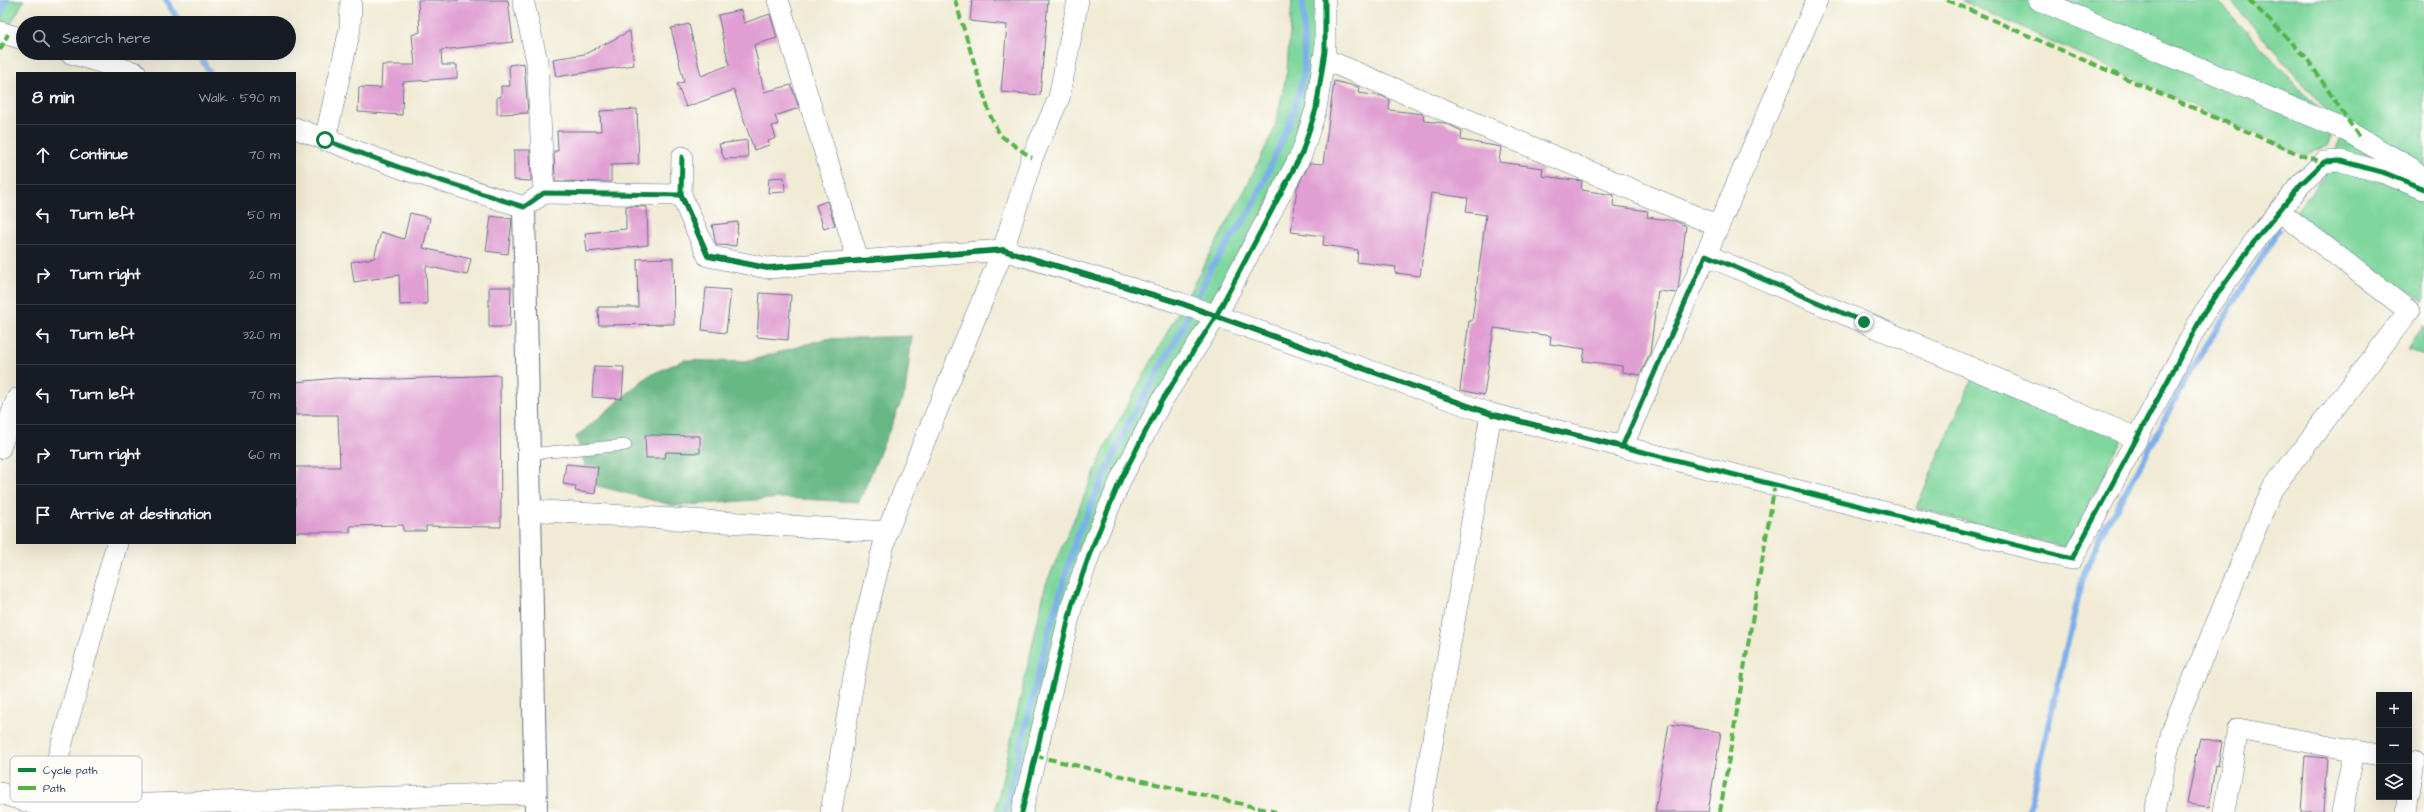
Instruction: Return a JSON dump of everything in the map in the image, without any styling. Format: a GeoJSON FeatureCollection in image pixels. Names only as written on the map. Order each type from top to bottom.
{"type":"FeatureCollection","features":[{"type":"Feature","properties":{"kind":"street"},"geometry":{"type":"LineString","coordinates":[[325,140],[350,29],[351,0]]}},
{"type":"Feature","properties":{"kind":"street"},"geometry":{"type":"LineString","coordinates":[[523,0],[537,61],[544,193]]}},
{"type":"Feature","properties":{"kind":"street"},"geometry":{"type":"LineString","coordinates":[[778,0],[858,260]]}},
{"type":"Feature","properties":{"kind":"street"},"geometry":{"type":"LineString","coordinates":[[831,812],[861,636],[887,532],[1003,250],[1032,158],[1059,98],[1078,0]]}},
{"type":"Feature","properties":{"kind":"street"},"geometry":{"type":"LineString","coordinates":[[1022,812],[1072,605],[1091,550],[1121,478],[1161,402],[1214,315],[1302,152],[1316,109],[1324,59],[1325,0]]}},
{"type":"Feature","properties":{"kind":"street"},"geometry":{"type":"LineString","coordinates":[[1622,447],[1816,0]]}},
{"type":"Feature","properties":{"kind":"street"},"geometry":{"type":"LineString","coordinates":[[2039,0],[2344,130],[2411,168],[2424,179]]}},
{"type":"Feature","properties":{"kind":"street"},"geometry":{"type":"LineString","coordinates":[[1324,59],[1718,226]]}},
{"type":"Feature","properties":{"kind":"street"},"geometry":{"type":"LineString","coordinates":[[92,60],[131,72]]}},
{"type":"Feature","properties":{"kind":"street"},"geometry":{"type":"LineString","coordinates":[[296,128],[404,169],[524,207]]}},
{"type":"Feature","properties":{"kind":"street"},"geometry":{"type":"LineString","coordinates":[[682,157],[681,195],[708,256],[767,268],[1003,250],[1180,303],[1491,414],[2072,559],[2204,313],[2279,211],[2301,184],[2324,162],[2341,161],[2356,164],[2424,188]]}},
{"type":"Feature","properties":{"kind":"street"},"geometry":{"type":"LineString","coordinates":[[524,207],[544,193],[681,195]]}},
{"type":"Feature","properties":{"kind":"street"},"geometry":{"type":"LineString","coordinates":[[23,802],[43,810],[535,802],[528,510],[524,207]]}},
{"type":"Feature","properties":{"kind":"street"},"geometry":{"type":"LineString","coordinates":[[2155,812],[2172,731],[2272,489],[2409,311],[2279,211]]}},
{"type":"Feature","properties":{"kind":"street"},"geometry":{"type":"LineString","coordinates":[[1706,255],[2136,438]]}},
{"type":"Feature","properties":{"kind":"street"},"geometry":{"type":"LineString","coordinates":[[0,448],[16,402]]}},
{"type":"Feature","properties":{"kind":"street"},"geometry":{"type":"LineString","coordinates":[[1420,812],[1491,414]]}},
{"type":"Feature","properties":{"kind":"street"},"geometry":{"type":"LineString","coordinates":[[528,510],[887,532]]}},
{"type":"Feature","properties":{"kind":"street"},"geometry":{"type":"LineString","coordinates":[[58,756],[117,544]]}},
{"type":"Feature","properties":{"kind":"street"},"geometry":{"type":"LineString","coordinates":[[2224,812],[2238,729],[2376,755]]}},
{"type":"Feature","properties":{"kind":"street"},"geometry":{"type":"LineString","coordinates":[[2342,812],[2354,751]]}},
{"type":"Feature","properties":{"kind":"street"},"geometry":{"type":"LineString","coordinates":[[2412,780],[2416,762]]}},
{"type":"Feature","properties":{"kind":"street"},"geometry":{"type":"LineString","coordinates":[[0,793],[10,797]]}},
{"type":"Feature","properties":{"kind":"street"},"geometry":{"type":"LineString","coordinates":[[2406,812],[2408,800]]}},
{"type":"Feature","properties":{"kind":"lane"},"geometry":{"type":"LineString","coordinates":[[527,454],[626,445]]}},
{"type":"Feature","properties":{"kind":"green space"},"geometry":{"type":"Polygon","coordinates":[[[0,0],[24,0],[0,44],[0,0]]]}},
{"type":"Feature","properties":{"kind":"green space"},"geometry":{"type":"Polygon","coordinates":[[[1292,0],[1323,0],[1316,109],[1091,550],[1021,812],[995,812],[1046,584],[1109,439],[1245,190],[1275,128],[1287,71],[1292,0]]]}},
{"type":"Feature","properties":{"kind":"green space"},"geometry":{"type":"Polygon","coordinates":[[[1961,0],[2217,0],[2335,126],[2327,146],[2303,156],[1961,0]]]}},
{"type":"Feature","properties":{"kind":"green space"},"geometry":{"type":"Polygon","coordinates":[[[2230,0],[2424,0],[2424,301],[2290,220],[2324,177],[2344,130],[2230,0]]]}},
{"type":"Feature","properties":{"kind":"green space"},"geometry":{"type":"Polygon","coordinates":[[[2424,324],[2424,355],[2408,350],[2424,324]]]}},
{"type":"Feature","properties":{"kind":"green space"},"geometry":{"type":"Polygon","coordinates":[[[912,336],[905,393],[859,502],[781,498],[675,506],[591,484],[576,437],[648,376],[684,360],[746,362],[824,339],[912,336]]]}},
{"type":"Feature","properties":{"kind":"green space"},"geometry":{"type":"Polygon","coordinates":[[[1976,370],[2125,433],[2067,548],[1916,508],[1976,370]]]}},
{"type":"Feature","properties":{"kind":"building"},"geometry":{"type":"Polygon","coordinates":[[[418,0],[508,0],[513,42],[441,50],[442,65],[457,65],[457,78],[403,82],[402,115],[358,112],[359,87],[381,88],[382,65],[415,65],[412,35],[420,32],[418,0]]]}},
{"type":"Feature","properties":{"kind":"building"},"geometry":{"type":"Polygon","coordinates":[[[972,0],[1048,0],[1040,95],[1001,92],[1007,25],[970,21],[972,0]]]}},
{"type":"Feature","properties":{"kind":"building"},"geometry":{"type":"Polygon","coordinates":[[[741,10],[744,23],[770,14],[777,38],[754,45],[764,92],[791,85],[799,108],[775,116],[778,124],[772,126],[776,138],[768,141],[769,145],[754,150],[734,90],[686,107],[677,84],[684,82],[671,28],[689,24],[701,76],[729,65],[718,15],[741,10]]]}},
{"type":"Feature","properties":{"kind":"building"},"geometry":{"type":"Polygon","coordinates":[[[630,31],[634,65],[556,77],[553,59],[585,54],[630,31]]]}},
{"type":"Feature","properties":{"kind":"building"},"geometry":{"type":"Polygon","coordinates":[[[524,63],[528,113],[497,114],[497,97],[501,97],[501,86],[510,86],[509,65],[524,63]]]}},
{"type":"Feature","properties":{"kind":"building"},"geometry":{"type":"Polygon","coordinates":[[[1334,81],[1359,87],[1358,93],[1382,96],[1390,100],[1389,110],[1423,114],[1424,121],[1445,123],[1462,131],[1461,140],[1501,147],[1499,162],[1543,168],[1542,176],[1582,181],[1581,190],[1614,195],[1613,206],[1648,211],[1647,217],[1675,221],[1686,226],[1678,290],[1676,293],[1658,291],[1650,353],[1640,375],[1622,372],[1622,366],[1583,361],[1585,349],[1550,344],[1551,336],[1494,328],[1484,395],[1460,390],[1469,321],[1472,321],[1486,215],[1466,212],[1468,198],[1431,193],[1420,276],[1395,273],[1396,267],[1357,262],[1358,250],[1323,245],[1324,236],[1291,232],[1297,188],[1310,163],[1323,164],[1334,81]]]}},
{"type":"Feature","properties":{"kind":"building"},"geometry":{"type":"Polygon","coordinates":[[[637,109],[639,164],[611,165],[611,182],[555,181],[554,151],[558,151],[557,131],[601,131],[600,111],[637,109]]]}},
{"type":"Feature","properties":{"kind":"building"},"geometry":{"type":"Polygon","coordinates":[[[747,140],[748,158],[724,159],[719,144],[747,140]]]}},
{"type":"Feature","properties":{"kind":"building"},"geometry":{"type":"Polygon","coordinates":[[[514,150],[530,150],[531,181],[514,180],[514,150]]]}},
{"type":"Feature","properties":{"kind":"building"},"geometry":{"type":"Polygon","coordinates":[[[784,177],[785,192],[768,193],[769,178],[784,177]]]}},
{"type":"Feature","properties":{"kind":"building"},"geometry":{"type":"Polygon","coordinates":[[[827,201],[835,225],[824,229],[816,205],[827,201]]]}},
{"type":"Feature","properties":{"kind":"building"},"geometry":{"type":"Polygon","coordinates":[[[626,206],[647,207],[648,245],[587,252],[585,233],[626,229],[626,206]]]}},
{"type":"Feature","properties":{"kind":"building"},"geometry":{"type":"Polygon","coordinates":[[[410,213],[430,218],[423,248],[471,259],[467,275],[426,266],[427,304],[400,305],[399,275],[354,282],[351,262],[374,258],[381,232],[404,239],[410,213]]]}},
{"type":"Feature","properties":{"kind":"building"},"geometry":{"type":"Polygon","coordinates":[[[491,216],[512,219],[508,254],[486,251],[491,216]]]}},
{"type":"Feature","properties":{"kind":"building"},"geometry":{"type":"Polygon","coordinates":[[[738,222],[736,246],[716,245],[712,225],[738,222]]]}},
{"type":"Feature","properties":{"kind":"building"},"geometry":{"type":"Polygon","coordinates":[[[673,258],[674,324],[599,325],[598,307],[638,307],[637,259],[673,258]]]}},
{"type":"Feature","properties":{"kind":"building"},"geometry":{"type":"Polygon","coordinates":[[[489,287],[511,287],[510,327],[489,327],[489,287]]]}},
{"type":"Feature","properties":{"kind":"building"},"geometry":{"type":"Polygon","coordinates":[[[706,288],[731,290],[726,333],[702,330],[706,288]]]}},
{"type":"Feature","properties":{"kind":"building"},"geometry":{"type":"Polygon","coordinates":[[[760,293],[791,295],[788,340],[757,337],[760,293]]]}},
{"type":"Feature","properties":{"kind":"building"},"geometry":{"type":"Polygon","coordinates":[[[594,366],[624,367],[622,399],[592,397],[594,366]]]}},
{"type":"Feature","properties":{"kind":"building"},"geometry":{"type":"Polygon","coordinates":[[[500,375],[501,527],[426,526],[426,531],[403,531],[403,525],[350,526],[350,532],[296,532],[296,467],[340,467],[338,415],[296,415],[296,382],[337,378],[398,379],[500,375]]]}},
{"type":"Feature","properties":{"kind":"building"},"geometry":{"type":"Polygon","coordinates":[[[645,435],[700,436],[700,453],[666,452],[665,458],[646,458],[645,435]]]}},
{"type":"Feature","properties":{"kind":"building"},"geometry":{"type":"Polygon","coordinates":[[[566,464],[598,467],[595,494],[575,491],[576,486],[563,484],[566,464]]]}},
{"type":"Feature","properties":{"kind":"building"},"geometry":{"type":"Polygon","coordinates":[[[1669,724],[1721,732],[1708,812],[1655,812],[1669,724]]]}},
{"type":"Feature","properties":{"kind":"building"},"geometry":{"type":"Polygon","coordinates":[[[2200,738],[2222,742],[2218,766],[2215,765],[2209,807],[2187,804],[2200,738]]]}},
{"type":"Feature","properties":{"kind":"building"},"geometry":{"type":"Polygon","coordinates":[[[2305,756],[2327,758],[2323,812],[2301,812],[2305,756]]]}},
{"type":"Feature","properties":{"kind":"waterway"},"geometry":{"type":"LineString","coordinates":[[0,15],[7,0]]}},
{"type":"Feature","properties":{"kind":"waterway"},"geometry":{"type":"LineString","coordinates":[[166,0],[176,16]]}},
{"type":"Feature","properties":{"kind":"waterway"},"geometry":{"type":"LineString","coordinates":[[1005,812],[1048,634],[1076,539],[1126,428],[1180,333],[1211,268],[1253,207],[1295,109],[1304,70],[1303,0]]}},
{"type":"Feature","properties":{"kind":"waterway"},"geometry":{"type":"LineString","coordinates":[[202,60],[209,72]]}},
{"type":"Feature","properties":{"kind":"waterway"},"geometry":{"type":"LineString","coordinates":[[2028,812],[2083,577],[2100,536],[2143,461],[2186,378],[2279,230]]}},
{"type":"Feature","properties":{"kind":"marked path"},"geometry":{"type":"LineString","coordinates":[[955,0],[990,115],[1000,135],[1032,158]]}},
{"type":"Feature","properties":{"kind":"marked path"},"geometry":{"type":"LineString","coordinates":[[1947,0],[2303,156],[2324,162]]}},
{"type":"Feature","properties":{"kind":"marked path"},"geometry":{"type":"LineString","coordinates":[[2249,0],[2306,57],[2361,140]]}},
{"type":"Feature","properties":{"kind":"marked path"},"geometry":{"type":"LineString","coordinates":[[0,50],[8,34]]}},
{"type":"Feature","properties":{"kind":"marked path"},"geometry":{"type":"LineString","coordinates":[[1720,812],[1775,484]]}},
{"type":"Feature","properties":{"kind":"marked path"},"geometry":{"type":"LineString","coordinates":[[1036,756],[1276,812]]}},
{"type":"Feature","properties":{"kind":"cycle path"},"geometry":{"type":"LineString","coordinates":[[1022,812],[1072,605],[1091,550],[1121,479],[1161,402],[1216,316],[1302,153],[1316,109],[1325,51],[1325,0]]}},
{"type":"Feature","properties":{"kind":"cycle path"},"geometry":{"type":"LineString","coordinates":[[682,157],[681,195],[708,256],[767,268],[1003,250],[1180,303],[1491,414],[2072,559],[2204,313],[2254,242],[2301,184],[2324,162],[2341,161],[2385,173],[2424,189]]}},
{"type":"Feature","properties":{"kind":"route"},"geometry":{"type":"LineString","coordinates":[[325,140],[404,169],[524,207],[544,193],[681,195],[708,256],[767,268],[1003,250],[1180,303],[1491,414],[1622,447],[1706,255],[1864,322]]}}]}
